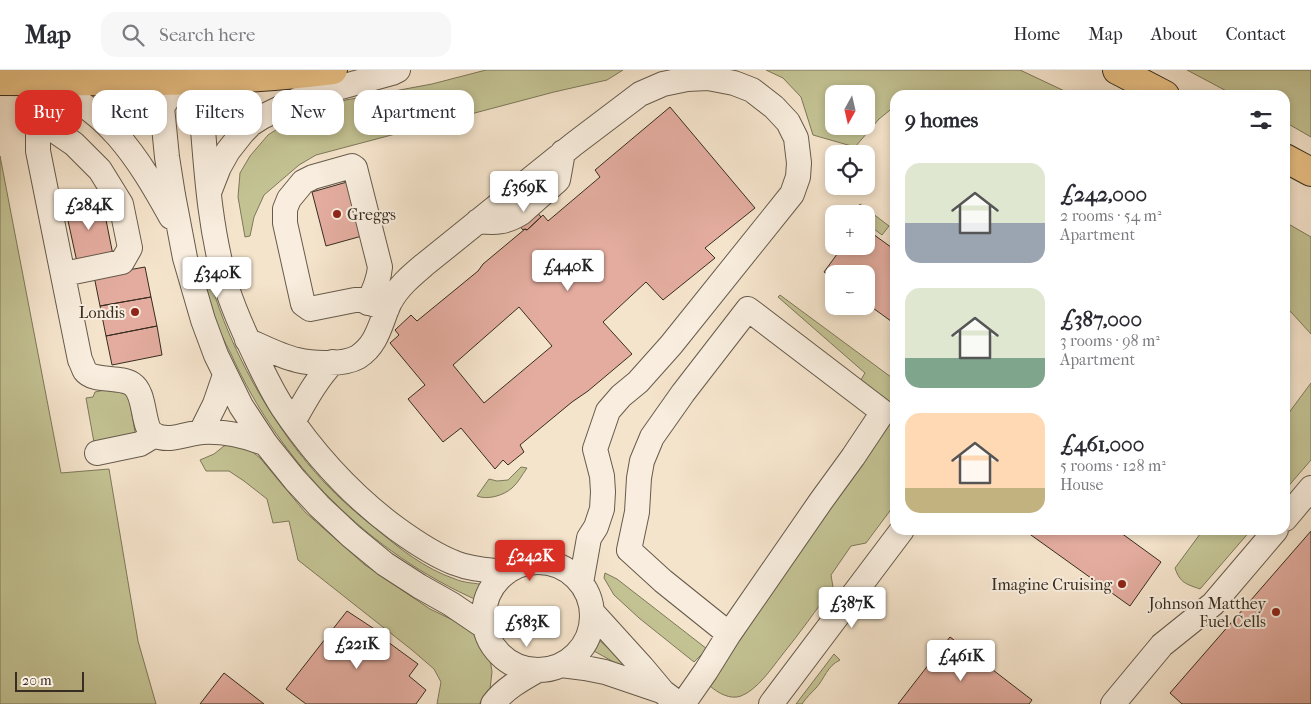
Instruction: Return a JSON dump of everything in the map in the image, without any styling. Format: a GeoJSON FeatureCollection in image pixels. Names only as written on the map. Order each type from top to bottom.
{"type":"FeatureCollection","features":[{"type":"Feature","properties":{"kind":"main road"},"geometry":{"type":"LineString","coordinates":[[11,81],[180,73],[257,77],[333,70]]}},
{"type":"Feature","properties":{"kind":"main road"},"geometry":{"type":"LineString","coordinates":[[1117,70],[1155,90]]}},
{"type":"Feature","properties":{"kind":"main road"},"geometry":{"type":"LineString","coordinates":[[1290,161],[1311,172]]}},
{"type":"Feature","properties":{"kind":"street"},"geometry":{"type":"LineString","coordinates":[[208,193],[228,151],[243,132],[257,120],[301,98],[398,70]]}},
{"type":"Feature","properties":{"kind":"street"},"geometry":{"type":"LineString","coordinates":[[485,627],[385,564],[351,536],[295,480],[266,444],[241,406],[216,355],[203,320],[185,258],[180,232],[167,157],[162,107],[180,73],[201,104],[208,193],[227,289],[247,340],[282,406],[313,448],[343,482],[376,513],[407,536],[432,552],[455,563],[482,570],[507,572]]}},
{"type":"Feature","properties":{"kind":"street"},"geometry":{"type":"LineString","coordinates":[[378,306],[395,293],[405,281],[478,221],[502,222],[521,213],[558,180],[563,152],[640,94],[663,84],[686,79],[708,78],[734,83],[752,90],[774,107],[788,122],[796,138],[799,163],[798,177],[792,194],[671,345],[638,382],[621,396],[608,411],[595,449],[602,476],[603,492],[600,518],[589,538],[581,583]]}},
{"type":"Feature","properties":{"kind":"street"},"geometry":{"type":"LineString","coordinates":[[11,81],[43,86],[61,92],[80,102],[100,117],[148,175],[180,232]]}},
{"type":"Feature","properties":{"kind":"street"},"geometry":{"type":"LineString","coordinates":[[64,274],[122,262],[130,248],[121,204],[100,170],[74,144],[55,131],[44,129],[38,136],[39,156],[80,360],[85,371],[90,376],[130,382],[140,396],[148,427],[156,436],[179,438],[201,432],[225,433],[242,436],[266,444]]}},
{"type":"Feature","properties":{"kind":"street"},"geometry":{"type":"LineString","coordinates":[[247,340],[298,360],[340,362],[357,358],[368,349],[377,334],[378,306],[377,282],[380,267],[355,168],[352,166],[313,177],[303,182],[288,199],[284,218],[303,304],[306,307],[310,309],[355,300],[378,306]]}},
{"type":"Feature","properties":{"kind":"street"},"geometry":{"type":"LineString","coordinates":[[675,700],[706,671],[729,634],[883,412],[748,308],[652,436],[642,461],[637,512],[629,550],[663,581],[729,634]]}},
{"type":"Feature","properties":{"kind":"street"},"geometry":{"type":"LineString","coordinates":[[294,422],[314,384],[333,362]]}},
{"type":"Feature","properties":{"kind":"street"},"geometry":{"type":"LineString","coordinates":[[201,432],[215,404],[225,375]]}},
{"type":"Feature","properties":{"kind":"street"},"geometry":{"type":"LineString","coordinates":[[97,453],[140,444],[156,436]]}},
{"type":"Feature","properties":{"kind":"street"},"geometry":{"type":"LineString","coordinates":[[1290,513],[1311,488]]}},
{"type":"Feature","properties":{"kind":"street"},"geometry":{"type":"LineString","coordinates":[[771,704],[898,535]]}},
{"type":"Feature","properties":{"kind":"street"},"geometry":{"type":"LineString","coordinates":[[1113,704],[1162,645],[1213,604],[1272,535]]}},
{"type":"Feature","properties":{"kind":"street"},"geometry":{"type":"LineString","coordinates":[[556,565],[589,538]]}},
{"type":"Feature","properties":{"kind":"street"},"geometry":{"type":"LineString","coordinates":[[542,562],[556,565],[570,572],[581,583],[589,597],[593,613],[591,629],[585,644],[575,656],[561,665],[550,669],[538,670],[514,664],[496,649],[489,639],[485,627],[484,614],[492,587],[507,572],[527,563],[542,562]]}},
{"type":"Feature","properties":{"kind":"street"},"geometry":{"type":"LineString","coordinates":[[593,613],[675,700]]}},
{"type":"Feature","properties":{"kind":"street"},"geometry":{"type":"LineString","coordinates":[[495,702],[501,677],[502,655]]}},
{"type":"Feature","properties":{"kind":"street"},"geometry":{"type":"LineString","coordinates":[[561,665],[605,672],[675,700]]}},
{"type":"Feature","properties":{"kind":"street"},"geometry":{"type":"LineString","coordinates":[[495,702],[518,682],[538,670]]}},
{"type":"Feature","properties":{"kind":"shaded area"},"geometry":{"type":"Polygon","coordinates":[[[486,70],[623,70],[607,80],[474,113],[474,90],[400,90],[486,70]]]}},
{"type":"Feature","properties":{"kind":"shaded area"},"geometry":{"type":"Polygon","coordinates":[[[766,70],[1020,70],[1062,90],[890,90],[890,110],[875,124],[875,85],[825,85],[825,135],[865,135],[857,145],[848,145],[813,135],[801,97],[783,78],[766,70]]]}},
{"type":"Feature","properties":{"kind":"shaded area"},"geometry":{"type":"Polygon","coordinates":[[[1187,70],[1311,70],[1311,137],[1290,125],[1290,90],[1225,90],[1187,70]]]}},
{"type":"Feature","properties":{"kind":"shaded area"},"geometry":{"type":"Polygon","coordinates":[[[354,99],[354,135],[392,135],[316,155],[299,165],[264,195],[254,217],[250,236],[245,237],[238,197],[240,173],[250,156],[272,132],[272,135],[344,135],[344,101],[354,99]]]}},
{"type":"Feature","properties":{"kind":"shaded area"},"geometry":{"type":"Polygon","coordinates":[[[0,156],[61,473],[109,469],[138,641],[156,704],[0,704],[0,156]]]}},
{"type":"Feature","properties":{"kind":"shaded area"},"geometry":{"type":"Polygon","coordinates":[[[875,215],[889,226],[882,235],[875,230],[875,215]]]}},
{"type":"Feature","properties":{"kind":"shaded area"},"geometry":{"type":"Polygon","coordinates":[[[1290,225],[1311,237],[1311,334],[1291,312],[1290,225]]]}},
{"type":"Feature","properties":{"kind":"shaded area"},"geometry":{"type":"Polygon","coordinates":[[[207,263],[212,288],[234,346],[260,395],[307,463],[349,506],[393,543],[413,557],[444,575],[462,581],[485,585],[479,601],[439,581],[401,557],[365,530],[332,500],[302,467],[275,432],[251,394],[219,331],[199,265],[207,263]]]}},
{"type":"Feature","properties":{"kind":"shaded area"},"geometry":{"type":"Polygon","coordinates":[[[780,295],[890,376],[889,404],[859,383],[865,373],[778,297],[780,295]]]}},
{"type":"Feature","properties":{"kind":"shaded area"},"geometry":{"type":"Polygon","coordinates":[[[1311,383],[1311,460],[1290,484],[1290,411],[1311,383]]]}},
{"type":"Feature","properties":{"kind":"shaded area"},"geometry":{"type":"Polygon","coordinates":[[[115,388],[123,391],[129,397],[135,432],[132,438],[95,448],[86,398],[93,397],[95,392],[115,388]]]}},
{"type":"Feature","properties":{"kind":"shaded area"},"geometry":{"type":"Polygon","coordinates":[[[890,418],[890,511],[866,543],[851,546],[831,575],[833,587],[769,672],[753,689],[741,696],[728,696],[710,686],[712,679],[890,418]]]}},
{"type":"Feature","properties":{"kind":"shaded area"},"geometry":{"type":"Polygon","coordinates":[[[232,444],[245,446],[260,458],[305,512],[365,565],[430,609],[463,625],[479,638],[490,658],[492,672],[490,689],[479,704],[437,704],[441,682],[434,669],[298,560],[289,521],[273,523],[267,499],[229,471],[206,471],[200,460],[214,454],[224,446],[232,444]]]}},
{"type":"Feature","properties":{"kind":"shaded area"},"geometry":{"type":"Polygon","coordinates":[[[521,467],[527,468],[516,484],[508,491],[490,497],[477,496],[489,479],[497,481],[508,480],[521,467]]]}},
{"type":"Feature","properties":{"kind":"shaded area"},"geometry":{"type":"Polygon","coordinates":[[[1199,535],[1247,535],[1200,589],[1184,582],[1179,577],[1175,568],[1199,535]]]}},
{"type":"Feature","properties":{"kind":"shaded area"},"geometry":{"type":"Polygon","coordinates":[[[605,573],[617,579],[707,649],[694,662],[639,618],[614,595],[604,578],[605,573]]]}},
{"type":"Feature","properties":{"kind":"shaded area"},"geometry":{"type":"Polygon","coordinates":[[[597,638],[633,668],[632,672],[592,650],[597,638]]]}},
{"type":"Feature","properties":{"kind":"shaded area"},"geometry":{"type":"Polygon","coordinates":[[[834,654],[840,660],[829,669],[802,704],[796,704],[834,654]]]}},
{"type":"Feature","properties":{"kind":"building"},"geometry":{"type":"Polygon","coordinates":[[[670,107],[755,208],[705,248],[715,258],[663,300],[646,282],[603,322],[632,354],[520,445],[524,452],[508,465],[503,460],[495,469],[461,428],[443,442],[408,399],[425,385],[390,343],[399,335],[395,330],[411,315],[417,321],[543,215],[548,221],[600,177],[595,170],[670,107]],[[519,307],[453,365],[484,403],[552,346],[519,307]]]}},
{"type":"Feature","properties":{"kind":"building","name":"Greggs"},"geometry":{"type":"Polygon","coordinates":[[[347,182],[362,236],[326,246],[312,192],[347,182]]]}},
{"type":"Feature","properties":{"kind":"building"},"geometry":{"type":"Polygon","coordinates":[[[523,195],[541,217],[527,230],[523,230],[506,209],[523,195]]]}},
{"type":"Feature","properties":{"kind":"building"},"geometry":{"type":"Polygon","coordinates":[[[102,200],[113,255],[77,262],[65,207],[102,200]]]}},
{"type":"Feature","properties":{"kind":"building"},"geometry":{"type":"Polygon","coordinates":[[[875,236],[890,246],[890,320],[875,310],[875,265],[829,265],[836,255],[875,255],[875,236]]]}},
{"type":"Feature","properties":{"kind":"building"},"geometry":{"type":"Polygon","coordinates":[[[145,267],[151,297],[100,306],[94,276],[145,267]]]}},
{"type":"Feature","properties":{"kind":"building"},"geometry":{"type":"Polygon","coordinates":[[[151,297],[157,326],[106,336],[100,306],[151,297]]]}},
{"type":"Feature","properties":{"kind":"building"},"geometry":{"type":"Polygon","coordinates":[[[157,326],[162,355],[112,365],[106,336],[157,326]]]}},
{"type":"Feature","properties":{"kind":"building","name":"Johnson Matthey Fuel Cells"},"geometry":{"type":"Polygon","coordinates":[[[1311,531],[1311,704],[1182,704],[1170,693],[1311,531]]]}},
{"type":"Feature","properties":{"kind":"building","name":"Imagine Cruising"},"geometry":{"type":"Polygon","coordinates":[[[1031,535],[1124,535],[1161,562],[1130,606],[1031,535]]]}},
{"type":"Feature","properties":{"kind":"building"},"geometry":{"type":"Polygon","coordinates":[[[347,611],[379,632],[377,634],[418,664],[409,676],[426,690],[416,704],[306,704],[286,689],[347,611]]]}},
{"type":"Feature","properties":{"kind":"building"},"geometry":{"type":"Polygon","coordinates":[[[950,637],[1032,700],[1029,704],[898,704],[950,637]]]}},
{"type":"Feature","properties":{"kind":"building"},"geometry":{"type":"Polygon","coordinates":[[[224,673],[264,704],[200,704],[224,673]]]}},
{"type":"Feature","properties":{"kind":"place","name":"Greggs"},"geometry":{"type":"Point","coordinates":[337,214]}},
{"type":"Feature","properties":{"kind":"place","name":"Londis"},"geometry":{"type":"Point","coordinates":[135,312]}},
{"type":"Feature","properties":{"kind":"place","name":"Imagine Cruising"},"geometry":{"type":"Point","coordinates":[1122,584]}},
{"type":"Feature","properties":{"kind":"place","name":"Johnson Matthey Fuel Cells"},"geometry":{"type":"Point","coordinates":[1276,612]}}]}
